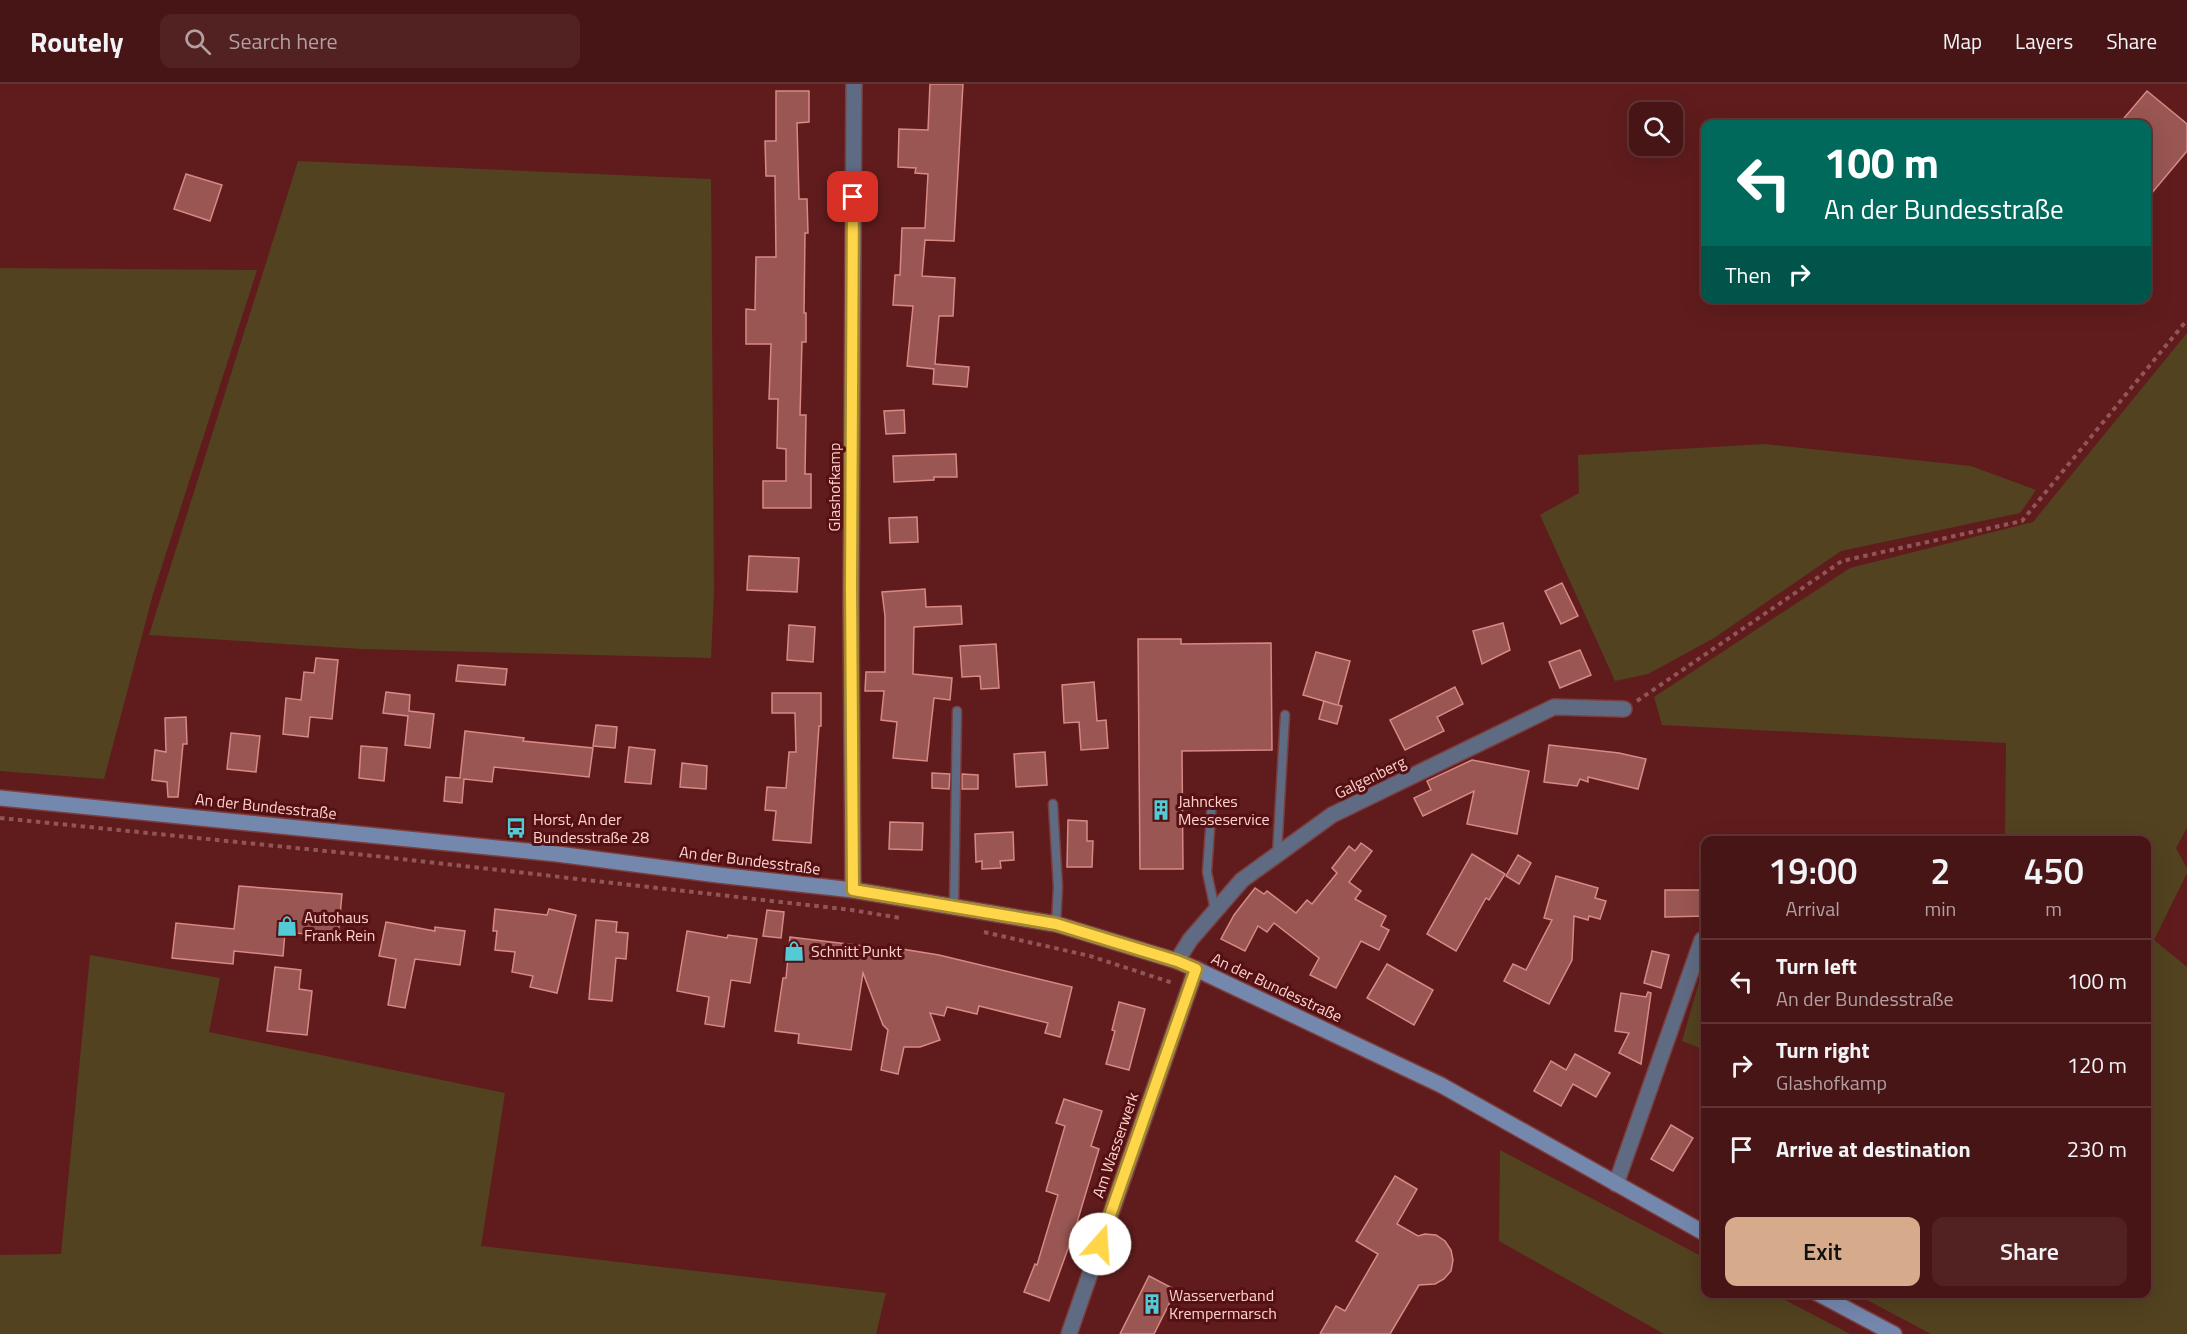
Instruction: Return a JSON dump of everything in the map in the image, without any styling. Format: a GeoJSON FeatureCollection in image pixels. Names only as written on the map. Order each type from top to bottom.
{"type":"FeatureCollection","features":[{"type":"Feature","properties":{"kind":"main road","name":"An der Bundesstraße"},"geometry":{"type":"LineString","coordinates":[[0,798],[557,854],[853,890],[1056,924],[1177,961],[1441,1084],[1701,1231]]}},
{"type":"Feature","properties":{"kind":"main road"},"geometry":{"type":"LineString","coordinates":[[1826,1298],[1894,1334]]}},
{"type":"Feature","properties":{"kind":"street","name":"Glashofkamp"},"geometry":{"type":"LineString","coordinates":[[853,890],[851,576],[854,84]]}},
{"type":"Feature","properties":{"kind":"street","name":"Galgenberg"},"geometry":{"type":"LineString","coordinates":[[1177,961],[1190,940],[1242,880],[1332,815],[1554,707],[1624,709]]}},
{"type":"Feature","properties":{"kind":"street"},"geometry":{"type":"LineString","coordinates":[[1617,1184],[1701,943]]}},
{"type":"Feature","properties":{"kind":"street","name":"Am Wasserwerk"},"geometry":{"type":"LineString","coordinates":[[1069,1334],[1196,969]]}},
{"type":"Feature","properties":{"kind":"lane"},"geometry":{"type":"LineString","coordinates":[[954,907],[957,711]]}},
{"type":"Feature","properties":{"kind":"lane"},"geometry":{"type":"LineString","coordinates":[[1277,855],[1285,715]]}},
{"type":"Feature","properties":{"kind":"lane"},"geometry":{"type":"LineString","coordinates":[[1212,801],[1207,872],[1215,910]]}},
{"type":"Feature","properties":{"kind":"lane"},"geometry":{"type":"LineString","coordinates":[[1053,804],[1058,887],[1056,924]]}},
{"type":"Feature","properties":{"kind":"path"},"geometry":{"type":"LineString","coordinates":[[1624,709],[1842,561],[2022,521],[2187,320]]}},
{"type":"Feature","properties":{"kind":"path"},"geometry":{"type":"LineString","coordinates":[[0,818],[553,876],[852,910],[908,919]]}},
{"type":"Feature","properties":{"kind":"path"},"geometry":{"type":"LineString","coordinates":[[976,930],[1090,956],[1190,988]]}},
{"type":"Feature","properties":{"kind":"shaded area"},"geometry":{"type":"Polygon","coordinates":[[[298,161],[711,179],[714,591],[711,658],[361,649],[149,635],[298,161]]]}},
{"type":"Feature","properties":{"kind":"shaded area"},"geometry":{"type":"Polygon","coordinates":[[[0,268],[257,270],[153,594],[104,779],[0,771],[0,268]]]}},
{"type":"Feature","properties":{"kind":"shaded area"},"geometry":{"type":"Polygon","coordinates":[[[2187,333],[2187,828],[2176,848],[2187,868],[2187,873],[2154,940],[2187,967],[2187,1334],[1931,1334],[1863,1298],[2151,1298],[2151,836],[2005,836],[2006,743],[1662,725],[1654,697],[1850,568],[2033,522],[2187,333]]]}},
{"type":"Feature","properties":{"kind":"shaded area"},"geometry":{"type":"Polygon","coordinates":[[[1764,444],[1971,466],[2036,490],[2020,513],[1841,551],[1714,638],[1648,674],[1615,681],[1540,515],[1579,493],[1578,455],[1764,444]]]}},
{"type":"Feature","properties":{"kind":"shaded area"},"geometry":{"type":"Polygon","coordinates":[[[90,955],[220,978],[209,1032],[505,1093],[481,1246],[886,1293],[876,1334],[0,1334],[0,1255],[61,1254],[90,955]]]}},
{"type":"Feature","properties":{"kind":"shaded area"},"geometry":{"type":"Polygon","coordinates":[[[1701,976],[1701,1048],[1682,1041],[1701,976]]]}},
{"type":"Feature","properties":{"kind":"shaded area"},"geometry":{"type":"Polygon","coordinates":[[[1500,1150],[1701,1256],[1701,1298],[1782,1298],[1850,1334],[1664,1334],[1499,1241],[1500,1150]]]}},
{"type":"Feature","properties":{"kind":"building"},"geometry":{"type":"Polygon","coordinates":[[[930,84],[963,84],[954,241],[925,240],[922,276],[955,278],[953,316],[939,316],[935,364],[969,367],[967,387],[933,384],[934,369],[907,366],[913,306],[893,305],[895,275],[900,275],[902,228],[925,228],[928,174],[915,173],[916,168],[898,167],[899,129],[928,130],[930,84]]]}},
{"type":"Feature","properties":{"kind":"building"},"geometry":{"type":"Polygon","coordinates":[[[776,91],[809,91],[809,122],[797,123],[799,199],[807,199],[808,233],[805,233],[806,342],[802,342],[800,415],[806,415],[805,474],[811,474],[811,508],[763,508],[763,481],[786,481],[786,449],[777,448],[778,399],[769,399],[771,344],[746,344],[746,309],[755,310],[756,257],[776,257],[775,176],[766,176],[765,141],[776,141],[776,91]]]}},
{"type":"Feature","properties":{"kind":"building"},"geometry":{"type":"Polygon","coordinates":[[[2147,91],[2187,124],[2187,151],[2151,194],[2151,120],[2122,120],[2147,91]]]}},
{"type":"Feature","properties":{"kind":"building"},"geometry":{"type":"Polygon","coordinates":[[[186,174],[222,185],[210,221],[174,209],[186,174]]]}},
{"type":"Feature","properties":{"kind":"building"},"geometry":{"type":"Polygon","coordinates":[[[904,410],[905,433],[886,434],[884,411],[904,410]]]}},
{"type":"Feature","properties":{"kind":"building"},"geometry":{"type":"Polygon","coordinates":[[[956,454],[957,477],[934,477],[934,480],[894,482],[893,456],[956,454]]]}},
{"type":"Feature","properties":{"kind":"building"},"geometry":{"type":"Polygon","coordinates":[[[917,517],[918,542],[890,543],[889,518],[917,517]]]}},
{"type":"Feature","properties":{"kind":"building"},"geometry":{"type":"Polygon","coordinates":[[[749,556],[799,558],[797,592],[747,590],[749,556]]]}},
{"type":"Feature","properties":{"kind":"building"},"geometry":{"type":"Polygon","coordinates":[[[1562,583],[1578,616],[1561,624],[1545,591],[1562,583]]]}},
{"type":"Feature","properties":{"kind":"building"},"geometry":{"type":"Polygon","coordinates":[[[925,589],[926,607],[961,606],[962,624],[914,627],[913,674],[952,678],[950,700],[934,698],[927,761],[893,758],[897,722],[881,720],[884,691],[865,691],[866,672],[885,672],[885,616],[882,592],[925,589]]]}},
{"type":"Feature","properties":{"kind":"building"},"geometry":{"type":"Polygon","coordinates":[[[1503,623],[1510,650],[1482,664],[1473,631],[1503,623]]]}},
{"type":"Feature","properties":{"kind":"building"},"geometry":{"type":"Polygon","coordinates":[[[789,625],[815,627],[813,662],[787,660],[789,625]]]}},
{"type":"Feature","properties":{"kind":"building","name":"Jahnckes Messeservice"},"geometry":{"type":"Polygon","coordinates":[[[1138,639],[1181,639],[1181,644],[1271,643],[1272,750],[1182,751],[1183,869],[1140,869],[1138,639]]]}},
{"type":"Feature","properties":{"kind":"building"},"geometry":{"type":"Polygon","coordinates":[[[996,644],[999,688],[981,689],[980,676],[962,677],[960,646],[996,644]]]}},
{"type":"Feature","properties":{"kind":"building"},"geometry":{"type":"Polygon","coordinates":[[[1580,650],[1591,675],[1560,688],[1549,662],[1580,650]]]}},
{"type":"Feature","properties":{"kind":"building"},"geometry":{"type":"Polygon","coordinates":[[[1316,652],[1350,661],[1338,705],[1342,706],[1337,724],[1319,719],[1324,701],[1303,695],[1316,652]]]}},
{"type":"Feature","properties":{"kind":"building"},"geometry":{"type":"Polygon","coordinates":[[[316,658],[338,660],[332,719],[310,717],[308,737],[283,734],[286,698],[301,700],[304,672],[314,673],[316,658]]]}},
{"type":"Feature","properties":{"kind":"building"},"geometry":{"type":"Polygon","coordinates":[[[458,665],[507,669],[505,685],[456,681],[458,665]]]}},
{"type":"Feature","properties":{"kind":"building"},"geometry":{"type":"Polygon","coordinates":[[[1094,682],[1097,721],[1106,720],[1108,748],[1081,750],[1079,722],[1064,723],[1062,685],[1094,682]]]}},
{"type":"Feature","properties":{"kind":"building"},"geometry":{"type":"Polygon","coordinates":[[[1455,687],[1463,704],[1437,717],[1444,731],[1405,750],[1390,720],[1455,687]]]}},
{"type":"Feature","properties":{"kind":"building"},"geometry":{"type":"Polygon","coordinates":[[[386,692],[410,695],[409,711],[434,714],[430,748],[405,745],[408,716],[383,713],[386,692]]]}},
{"type":"Feature","properties":{"kind":"building"},"geometry":{"type":"Polygon","coordinates":[[[772,693],[821,693],[821,726],[819,726],[811,843],[773,840],[776,811],[765,810],[767,787],[786,788],[789,752],[796,752],[795,713],[772,713],[772,693]]]}},
{"type":"Feature","properties":{"kind":"building"},"geometry":{"type":"Polygon","coordinates":[[[186,717],[187,744],[183,744],[178,797],[168,797],[167,782],[152,780],[155,750],[166,752],[165,718],[186,717]]]}},
{"type":"Feature","properties":{"kind":"building"},"geometry":{"type":"Polygon","coordinates":[[[596,725],[617,727],[615,748],[593,746],[596,725]]]}},
{"type":"Feature","properties":{"kind":"building"},"geometry":{"type":"Polygon","coordinates":[[[465,731],[524,738],[523,741],[593,748],[589,777],[494,767],[492,782],[464,779],[462,803],[444,801],[446,777],[460,778],[465,731]]]}},
{"type":"Feature","properties":{"kind":"building"},"geometry":{"type":"Polygon","coordinates":[[[231,733],[260,736],[256,772],[227,769],[231,733]]]}},
{"type":"Feature","properties":{"kind":"building"},"geometry":{"type":"Polygon","coordinates":[[[1549,745],[1619,753],[1646,759],[1638,789],[1588,777],[1588,782],[1580,779],[1577,786],[1544,782],[1549,745]]]}},
{"type":"Feature","properties":{"kind":"building"},"geometry":{"type":"Polygon","coordinates":[[[361,746],[387,748],[384,781],[359,778],[361,746]]]}},
{"type":"Feature","properties":{"kind":"building"},"geometry":{"type":"Polygon","coordinates":[[[629,747],[655,750],[651,784],[625,782],[629,747]]]}},
{"type":"Feature","properties":{"kind":"building"},"geometry":{"type":"Polygon","coordinates":[[[1045,752],[1047,785],[1016,787],[1014,754],[1045,752]]]}},
{"type":"Feature","properties":{"kind":"building"},"geometry":{"type":"Polygon","coordinates":[[[1472,760],[1529,771],[1517,834],[1467,824],[1474,791],[1423,816],[1414,798],[1431,790],[1427,781],[1472,760]]]}},
{"type":"Feature","properties":{"kind":"building"},"geometry":{"type":"Polygon","coordinates":[[[682,763],[707,766],[706,789],[680,787],[682,763]]]}},
{"type":"Feature","properties":{"kind":"building"},"geometry":{"type":"Polygon","coordinates":[[[932,773],[950,774],[949,789],[932,788],[932,773]]]}},
{"type":"Feature","properties":{"kind":"building"},"geometry":{"type":"Polygon","coordinates":[[[962,774],[978,775],[978,789],[962,789],[962,774]]]}},
{"type":"Feature","properties":{"kind":"building"},"geometry":{"type":"Polygon","coordinates":[[[1068,820],[1087,821],[1087,841],[1093,841],[1092,867],[1067,867],[1068,820]]]}},
{"type":"Feature","properties":{"kind":"building"},"geometry":{"type":"Polygon","coordinates":[[[890,822],[923,823],[922,850],[889,849],[890,822]]]}},
{"type":"Feature","properties":{"kind":"building"},"geometry":{"type":"Polygon","coordinates":[[[1013,832],[1014,860],[1000,861],[1001,868],[982,869],[982,861],[976,862],[975,834],[1013,832]]]}},
{"type":"Feature","properties":{"kind":"building"},"geometry":{"type":"Polygon","coordinates":[[[1361,843],[1372,851],[1349,882],[1361,891],[1355,899],[1386,916],[1381,926],[1389,930],[1379,950],[1361,941],[1336,988],[1310,975],[1319,958],[1274,923],[1267,932],[1258,926],[1245,951],[1221,939],[1234,915],[1255,888],[1264,894],[1267,891],[1296,913],[1307,900],[1312,904],[1337,873],[1332,868],[1349,846],[1355,851],[1361,843]]]}},
{"type":"Feature","properties":{"kind":"building"},"geometry":{"type":"Polygon","coordinates":[[[1472,854],[1505,874],[1489,900],[1486,898],[1456,951],[1427,934],[1472,854]]]}},
{"type":"Feature","properties":{"kind":"building"},"geometry":{"type":"Polygon","coordinates":[[[1518,855],[1531,863],[1519,884],[1506,876],[1518,855]]]}},
{"type":"Feature","properties":{"kind":"building"},"geometry":{"type":"Polygon","coordinates":[[[1556,876],[1598,888],[1595,898],[1606,901],[1600,919],[1589,916],[1588,920],[1574,916],[1572,960],[1549,1004],[1504,981],[1513,964],[1526,970],[1552,920],[1544,918],[1556,876]]]}},
{"type":"Feature","properties":{"kind":"building","name":"Autohaus Frank Rein"},"geometry":{"type":"Polygon","coordinates":[[[239,886],[342,894],[338,937],[285,932],[283,956],[234,951],[233,964],[172,958],[176,923],[234,929],[239,886]]]}},
{"type":"Feature","properties":{"kind":"building"},"geometry":{"type":"Polygon","coordinates":[[[1665,890],[1701,890],[1701,916],[1665,917],[1665,890]]]}},
{"type":"Feature","properties":{"kind":"building"},"geometry":{"type":"Polygon","coordinates":[[[495,909],[547,915],[549,909],[576,915],[557,993],[530,987],[533,976],[512,972],[515,952],[495,950],[497,931],[493,931],[495,909]]]}},
{"type":"Feature","properties":{"kind":"building"},"geometry":{"type":"Polygon","coordinates":[[[767,910],[784,912],[781,938],[763,936],[767,910]]]}},
{"type":"Feature","properties":{"kind":"building"},"geometry":{"type":"Polygon","coordinates":[[[596,920],[617,922],[616,932],[628,933],[626,959],[616,958],[612,1001],[589,999],[596,920]]]}},
{"type":"Feature","properties":{"kind":"building"},"geometry":{"type":"Polygon","coordinates":[[[386,922],[435,931],[435,927],[465,931],[460,965],[415,959],[405,1008],[388,1005],[396,959],[379,956],[386,922]]]}},
{"type":"Feature","properties":{"kind":"building"},"geometry":{"type":"Polygon","coordinates":[[[687,931],[727,938],[728,935],[757,939],[750,983],[731,980],[724,1027],[705,1024],[709,997],[677,991],[687,931]]]}},
{"type":"Feature","properties":{"kind":"building"},"geometry":{"type":"Polygon","coordinates":[[[790,937],[889,949],[889,947],[939,955],[1072,987],[1060,1037],[1045,1033],[1048,1023],[979,1006],[977,1014],[947,1007],[944,1016],[930,1013],[940,1040],[920,1047],[904,1047],[898,1074],[881,1070],[888,1030],[883,1025],[863,973],[851,1050],[798,1043],[799,1034],[775,1031],[783,978],[786,978],[790,937]]]}},
{"type":"Feature","properties":{"kind":"building"},"geometry":{"type":"Polygon","coordinates":[[[1652,951],[1669,955],[1661,988],[1644,983],[1652,951]]]}},
{"type":"Feature","properties":{"kind":"building"},"geometry":{"type":"Polygon","coordinates":[[[1387,964],[1433,990],[1414,1025],[1367,998],[1387,964]]]}},
{"type":"Feature","properties":{"kind":"building"},"geometry":{"type":"Polygon","coordinates":[[[275,967],[301,970],[299,989],[312,991],[307,1035],[267,1031],[275,967]]]}},
{"type":"Feature","properties":{"kind":"building"},"geometry":{"type":"Polygon","coordinates":[[[1648,992],[1651,993],[1641,1064],[1619,1053],[1629,1033],[1615,1031],[1621,993],[1646,997],[1648,992]]]}},
{"type":"Feature","properties":{"kind":"building"},"geometry":{"type":"Polygon","coordinates":[[[1119,1002],[1145,1009],[1129,1070],[1106,1064],[1115,1031],[1112,1030],[1119,1002]]]}},
{"type":"Feature","properties":{"kind":"building"},"geometry":{"type":"Polygon","coordinates":[[[1575,1054],[1610,1073],[1596,1097],[1573,1084],[1561,1106],[1534,1091],[1551,1061],[1566,1070],[1575,1054]]]}},
{"type":"Feature","properties":{"kind":"building"},"geometry":{"type":"Polygon","coordinates":[[[1064,1099],[1102,1111],[1091,1146],[1099,1149],[1070,1246],[1049,1301],[1024,1292],[1035,1264],[1037,1265],[1058,1195],[1046,1191],[1065,1126],[1056,1123],[1064,1099]]]}},
{"type":"Feature","properties":{"kind":"building"},"geometry":{"type":"Polygon","coordinates":[[[1671,1125],[1693,1138],[1673,1171],[1651,1159],[1671,1125]]]}},
{"type":"Feature","properties":{"kind":"building"},"geometry":{"type":"Polygon","coordinates":[[[1395,1176],[1417,1189],[1397,1224],[1418,1236],[1436,1235],[1445,1241],[1451,1250],[1453,1260],[1451,1271],[1435,1284],[1419,1285],[1390,1334],[1320,1334],[1336,1306],[1345,1311],[1378,1254],[1356,1241],[1395,1176]]]}},
{"type":"Feature","properties":{"kind":"building","name":"Wasserverband Krempermarsch"},"geometry":{"type":"Polygon","coordinates":[[[1149,1276],[1176,1290],[1154,1334],[1120,1334],[1149,1276]]]}},
{"type":"Feature","properties":{"kind":"place","name":"Jahnckes Messeservice"},"geometry":{"type":"Point","coordinates":[1161,810]}},
{"type":"Feature","properties":{"kind":"place","name":"Horst, An der Bundesstraße 28"},"geometry":{"type":"Point","coordinates":[516,828]}},
{"type":"Feature","properties":{"kind":"place","name":"Autohaus Frank Rein"},"geometry":{"type":"Point","coordinates":[287,926]}},
{"type":"Feature","properties":{"kind":"place","name":"Schnitt Punkt"},"geometry":{"type":"Point","coordinates":[794,951]}},
{"type":"Feature","properties":{"kind":"place","name":"Wasserverband Krempermarsch"},"geometry":{"type":"Point","coordinates":[1152,1304]}},
{"type":"Feature","properties":{"kind":"route"},"geometry":{"type":"LineString","coordinates":[[853,197],[851,587],[853,890],[1056,924],[1177,961],[1196,969],[1100,1244]]}}]}
